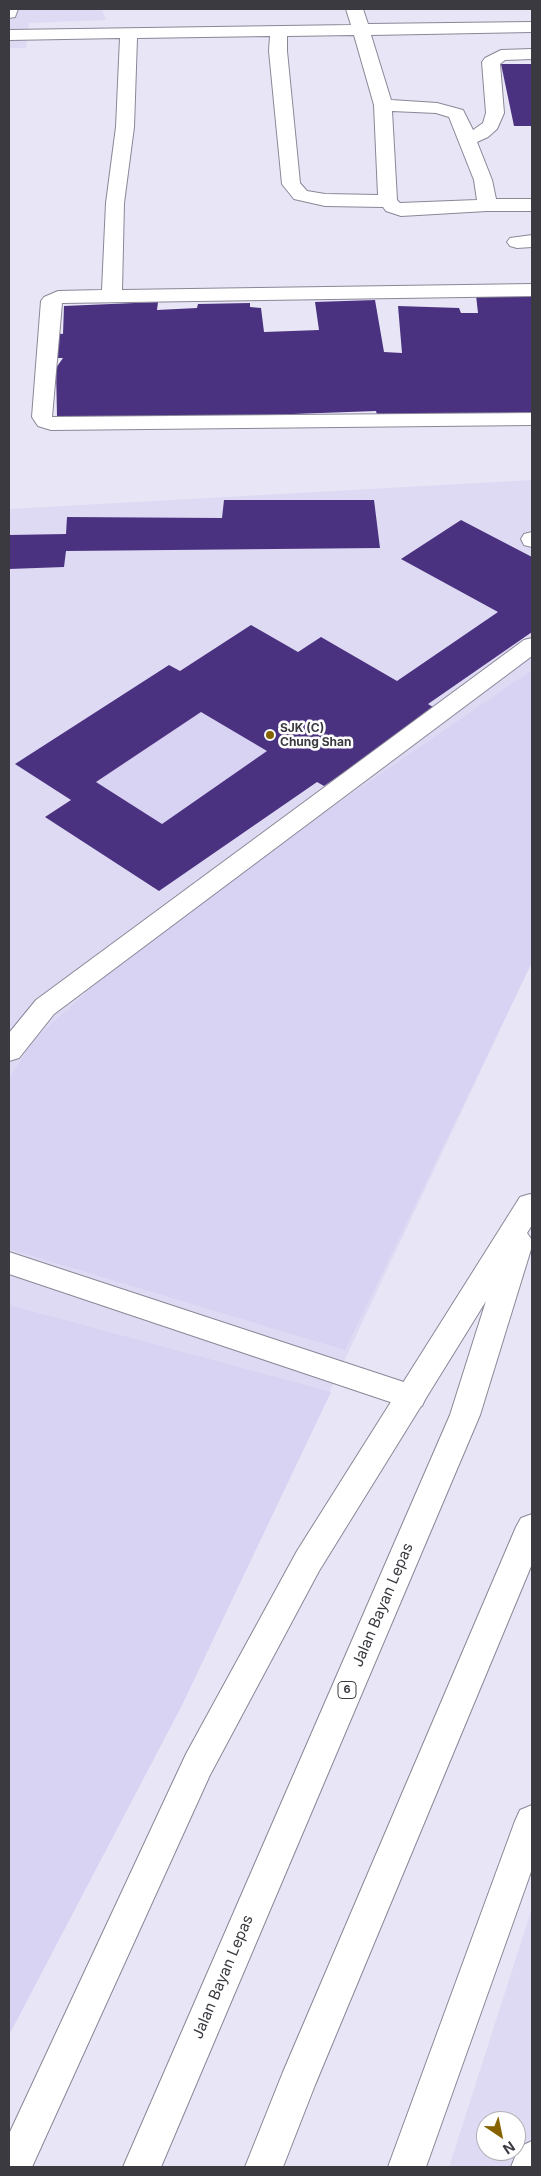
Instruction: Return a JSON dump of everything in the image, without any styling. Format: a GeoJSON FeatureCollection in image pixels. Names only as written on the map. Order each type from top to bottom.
{"type":"FeatureCollection","features":[{"type":"Feature","properties":{"kind":"main road"},"geometry":{"type":"LineString","coordinates":[[9,13],[10,9]]}},
{"type":"Feature","properties":{"kind":"main road"},"geometry":{"type":"LineString","coordinates":[[355,9],[383,105],[388,201],[393,207],[401,210],[488,205],[532,205]]}},
{"type":"Feature","properties":{"kind":"main road"},"geometry":{"type":"LineString","coordinates":[[469,139],[482,133],[492,124],[495,113],[492,62],[501,56],[525,54],[524,27],[517,9]]}},
{"type":"Feature","properties":{"kind":"main road"},"geometry":{"type":"LineString","coordinates":[[9,35],[524,27]]}},
{"type":"Feature","properties":{"kind":"main road"},"geometry":{"type":"LineString","coordinates":[[279,31],[278,51],[291,184],[301,195],[325,200],[388,201]]}},
{"type":"Feature","properties":{"kind":"main road"},"geometry":{"type":"LineString","coordinates":[[112,297],[115,203],[125,126],[129,34]]}},
{"type":"Feature","properties":{"kind":"main road"},"geometry":{"type":"LineString","coordinates":[[383,105],[438,108],[457,114],[469,139],[483,180],[488,205]]}},
{"type":"Feature","properties":{"kind":"main road"},"geometry":{"type":"LineString","coordinates":[[532,290],[58,297],[50,300],[42,417],[45,422],[51,424],[532,419]]}},
{"type":"Feature","properties":{"kind":"main road"},"geometry":{"type":"LineString","coordinates":[[9,1051],[45,1007],[532,645]]}},
{"type":"Feature","properties":{"kind":"main road"},"geometry":{"type":"LineString","coordinates":[[12,2167],[198,1764],[308,1561],[531,1202]]}},
{"type":"Feature","properties":{"kind":"main road","name":"Jalan Bayan Lepas"},"geometry":{"type":"LineString","coordinates":[[142,2167],[465,1415],[531,1202]]}},
{"type":"Feature","properties":{"kind":"main road"},"geometry":{"type":"LineString","coordinates":[[9,1263],[411,1396]]}},
{"type":"Feature","properties":{"kind":"main road"},"geometry":{"type":"LineString","coordinates":[[264,2167],[296,2084],[532,1526]]}},
{"type":"Feature","properties":{"kind":"main road"},"geometry":{"type":"LineString","coordinates":[[407,2167],[532,1821]]}},
{"type":"Feature","properties":{"kind":"main road"},"geometry":{"type":"LineString","coordinates":[[530,2167],[532,2160]]}},
{"type":"Feature","properties":{"kind":"shaded area"},"geometry":{"type":"Polygon","coordinates":[[[9,9],[102,9],[106,20],[29,23],[26,48],[9,48],[9,9]]]}},
{"type":"Feature","properties":{"kind":"shaded area","name":"SJK (C) Chung Shan"},"geometry":{"type":"Polygon","coordinates":[[[532,480],[532,962],[182,1705],[9,2035],[9,509],[532,480]]]}},
{"type":"Feature","properties":{"kind":"shaded area"},"geometry":{"type":"Polygon","coordinates":[[[532,670],[532,962],[345,1350],[9,1249],[9,1079],[32,1042],[158,927],[532,670]]]}},
{"type":"Feature","properties":{"kind":"shaded area"},"geometry":{"type":"Polygon","coordinates":[[[201,712],[267,751],[162,824],[96,782],[201,712]]]}},
{"type":"Feature","properties":{"kind":"shaded area"},"geometry":{"type":"Polygon","coordinates":[[[9,1305],[331,1392],[182,1705],[9,2035],[9,1305]]]}},
{"type":"Feature","properties":{"kind":"shaded area"},"geometry":{"type":"Polygon","coordinates":[[[532,1908],[532,2167],[449,2167],[532,1908]]]}},
{"type":"Feature","properties":{"kind":"building"},"geometry":{"type":"Polygon","coordinates":[[[501,64],[532,64],[532,126],[514,126],[501,64]]]}},
{"type":"Feature","properties":{"kind":"building"},"geometry":{"type":"Polygon","coordinates":[[[476,295],[532,296],[532,412],[378,418],[376,411],[101,421],[57,416],[56,368],[63,358],[52,358],[53,333],[63,334],[64,306],[158,302],[157,310],[197,308],[198,304],[250,303],[250,307],[261,308],[264,332],[319,330],[315,302],[375,300],[384,352],[402,353],[398,306],[459,308],[461,313],[478,313],[476,295]]]}},
{"type":"Feature","properties":{"kind":"building"},"geometry":{"type":"Polygon","coordinates":[[[224,500],[374,500],[380,548],[66,551],[64,567],[9,569],[9,535],[66,534],[67,517],[222,518],[224,500]]]}},
{"type":"Feature","properties":{"kind":"building"},"geometry":{"type":"Polygon","coordinates":[[[461,520],[532,557],[532,632],[428,704],[436,709],[324,786],[317,782],[159,891],[45,817],[71,800],[15,764],[169,665],[180,671],[251,625],[298,652],[321,637],[397,681],[498,612],[401,559],[461,520]],[[201,712],[96,782],[162,824],[267,751],[201,712]]]}},
{"type":"Feature","properties":{"kind":"place","name":"SJK (C) Chung Shan"},"geometry":{"type":"Point","coordinates":[270,735]}}]}
